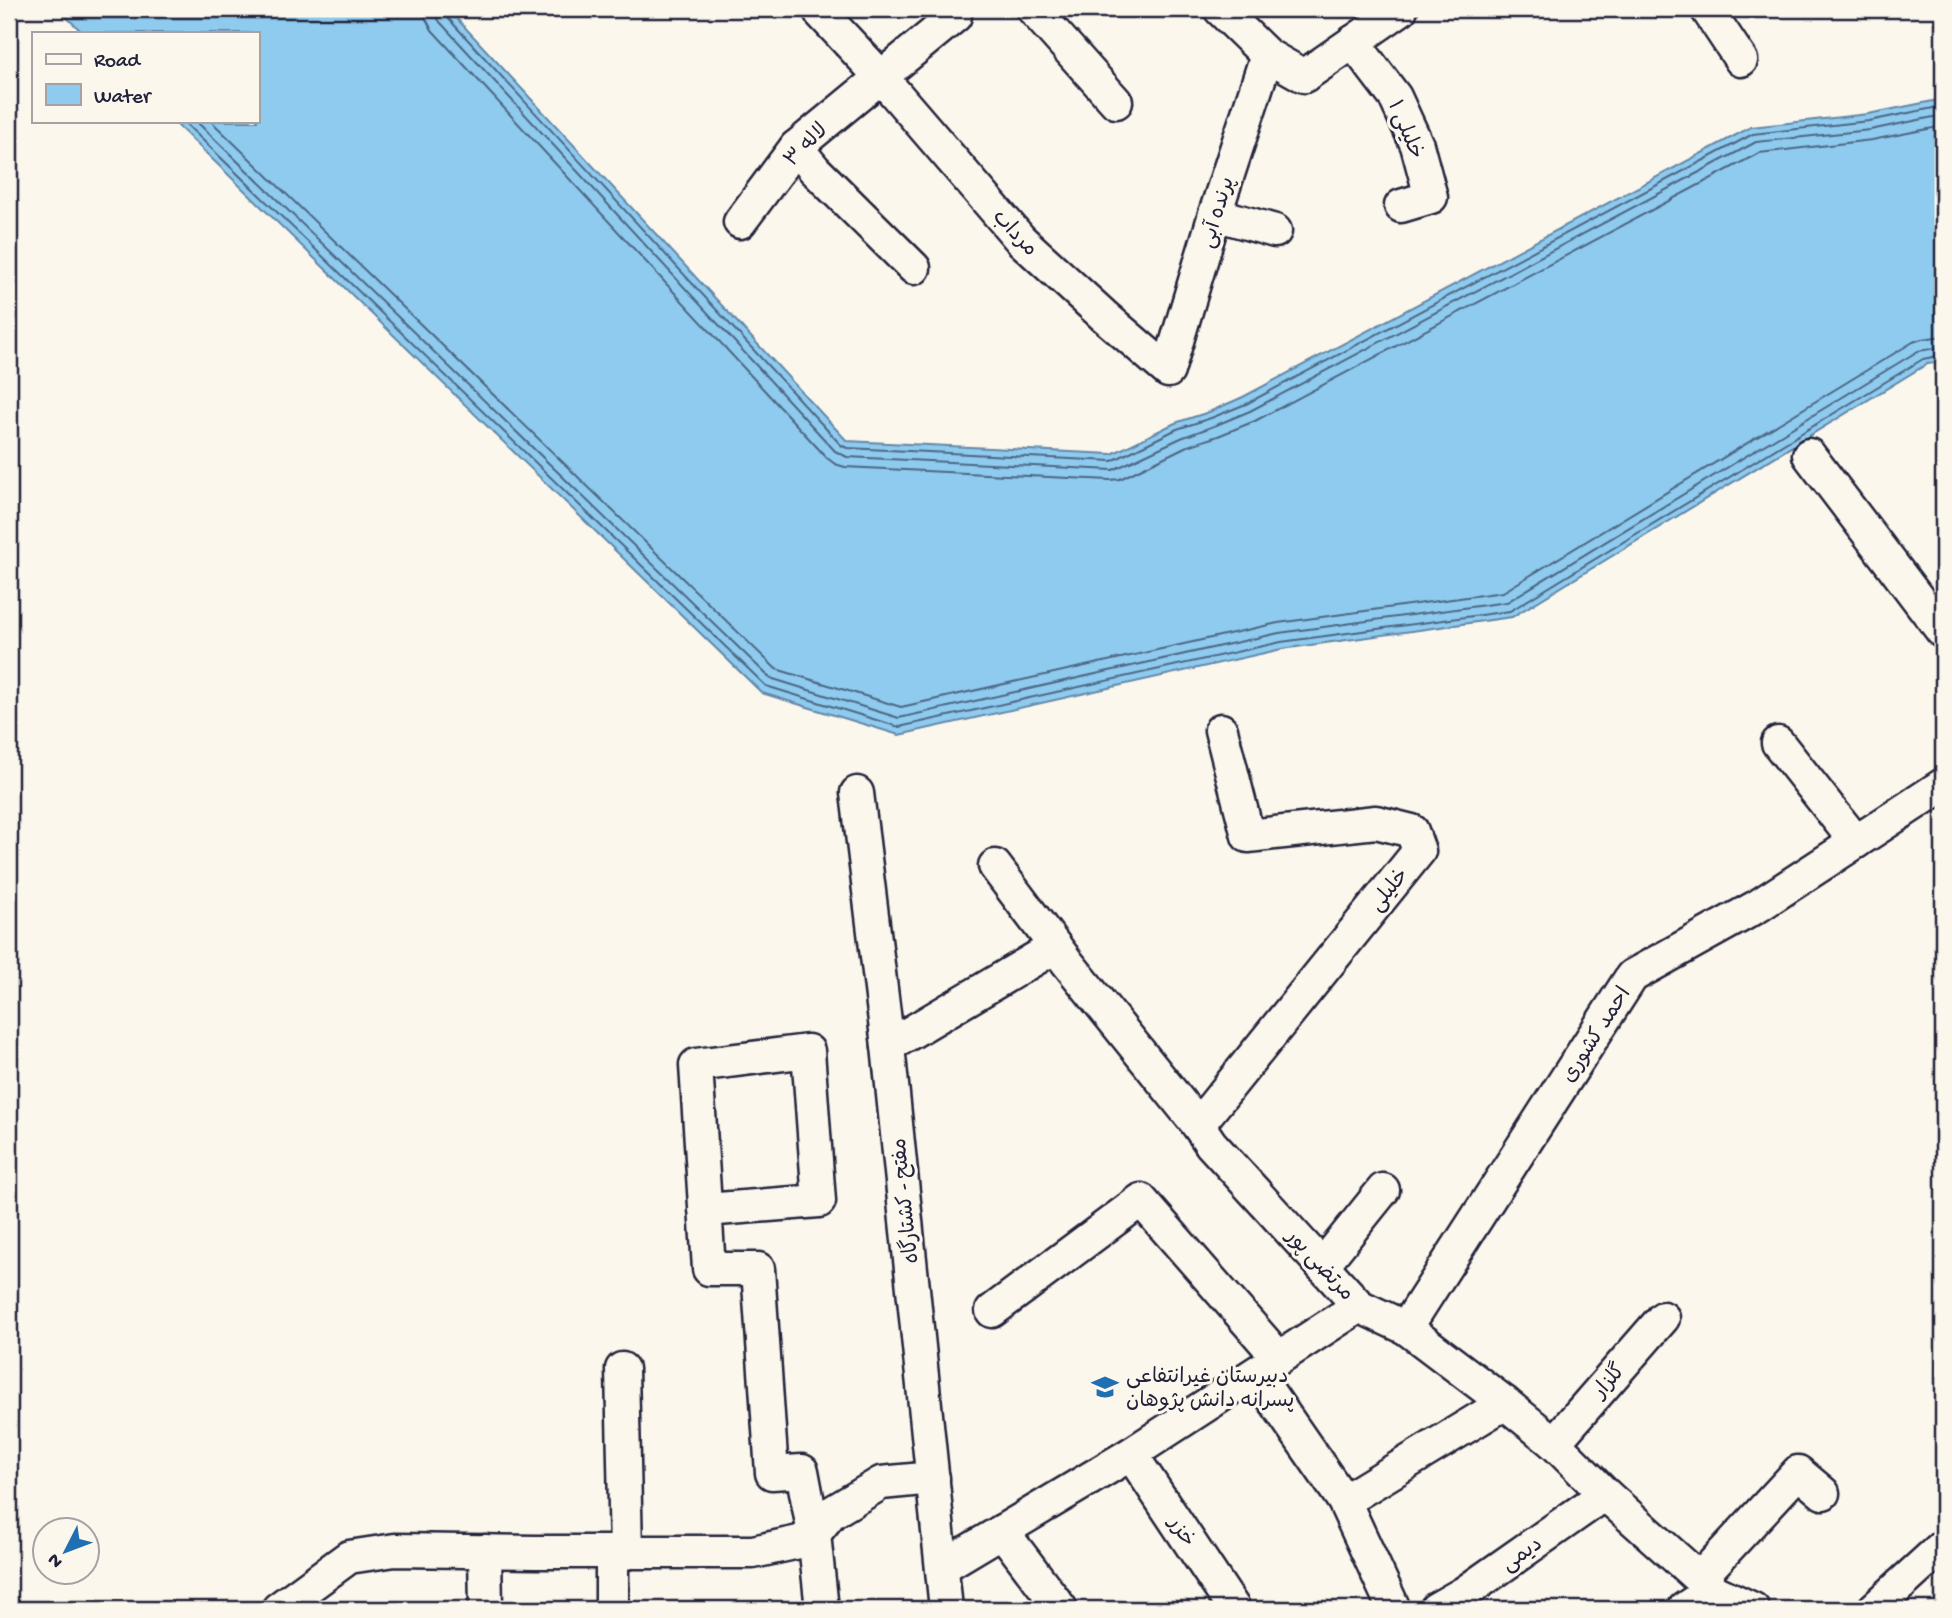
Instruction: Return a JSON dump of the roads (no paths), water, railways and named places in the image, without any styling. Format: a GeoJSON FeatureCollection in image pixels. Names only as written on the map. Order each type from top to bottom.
{"type":"FeatureCollection","features":[{"type":"Feature","properties":{"kind":"street","name":"مرداب"},"geometry":{"type":"LineString","coordinates":[[819,9],[1021,240],[1168,371]]}},
{"type":"Feature","properties":{"kind":"street"},"geometry":{"type":"LineString","coordinates":[[1033,9],[1116,102]]}},
{"type":"Feature","properties":{"kind":"street"},"geometry":{"type":"LineString","coordinates":[[1220,9],[1267,55],[1304,76],[1401,9]]}},
{"type":"Feature","properties":{"kind":"street"},"geometry":{"type":"LineString","coordinates":[[1707,9],[1741,60]]}},
{"type":"Feature","properties":{"kind":"street","name":"لاله ۳"},"geometry":{"type":"LineString","coordinates":[[740,222],[796,147],[956,11]]}},
{"type":"Feature","properties":{"kind":"street","name":"خلیلی ۱"},"geometry":{"type":"LineString","coordinates":[[1353,42],[1395,97],[1417,145],[1431,197],[1401,206]]}},
{"type":"Feature","properties":{"kind":"street","name":"پرنده آبی"},"geometry":{"type":"LineString","coordinates":[[1168,371],[1267,55]]}},
{"type":"Feature","properties":{"kind":"street"},"geometry":{"type":"LineString","coordinates":[[796,147],[815,170],[914,268]]}},
{"type":"Feature","properties":{"kind":"street"},"geometry":{"type":"LineString","coordinates":[[1215,214],[1275,231]]}},
{"type":"Feature","properties":{"kind":"street"},"geometry":{"type":"LineString","coordinates":[[1809,455],[1943,632]]}},
{"type":"Feature","properties":{"kind":"street","name":"خلیلی"},"geometry":{"type":"LineString","coordinates":[[1198,1125],[1419,851],[1412,831],[1376,822],[1248,836],[1221,730]]}},
{"type":"Feature","properties":{"kind":"street"},"geometry":{"type":"LineString","coordinates":[[1778,743],[1856,842]]}},
{"type":"Feature","properties":{"kind":"street","name":"احمد کشوری"},"geometry":{"type":"LineString","coordinates":[[1406,1328],[1632,976],[1758,906],[1943,785]]}},
{"type":"Feature","properties":{"kind":"street","name":"مفتح - کشتارگاه"},"geometry":{"type":"LineString","coordinates":[[857,793],[888,1046],[946,1609]]}},
{"type":"Feature","properties":{"kind":"street","name":"مرتضی پور"},"geometry":{"type":"LineString","coordinates":[[995,866],[1055,947],[1211,1144],[1359,1306],[1406,1328],[1505,1403],[1553,1443],[1605,1494],[1706,1584],[1754,1609]]}},
{"type":"Feature","properties":{"kind":"street"},"geometry":{"type":"LineString","coordinates":[[888,1046],[1055,947]]}},
{"type":"Feature","properties":{"kind":"street"},"geometry":{"type":"LineString","coordinates":[[705,1210],[819,1201],[808,1051],[696,1065],[705,1210],[709,1269],[758,1269],[772,1473],[802,1471],[814,1534],[822,1609]]}},
{"type":"Feature","properties":{"kind":"street"},"geometry":{"type":"LineString","coordinates":[[1322,1266],[1382,1190]]}},
{"type":"Feature","properties":{"kind":"street"},"geometry":{"type":"LineString","coordinates":[[992,1311],[1141,1200],[1268,1366],[1344,1501],[1394,1609]]}},
{"type":"Feature","properties":{"kind":"street"},"geometry":{"type":"LineString","coordinates":[[942,1567],[1131,1454],[1359,1306]]}},
{"type":"Feature","properties":{"kind":"street","name":"گلزار"},"geometry":{"type":"LineString","coordinates":[[1553,1443],[1663,1318]]}},
{"type":"Feature","properties":{"kind":"street"},"geometry":{"type":"LineString","coordinates":[[612,1609],[619,1553],[622,1369]]}},
{"type":"Feature","properties":{"kind":"street"},"geometry":{"type":"LineString","coordinates":[[1344,1501],[1505,1403]]}},
{"type":"Feature","properties":{"kind":"street","name":"خزر"},"geometry":{"type":"LineString","coordinates":[[1131,1454],[1234,1609]]}},
{"type":"Feature","properties":{"kind":"street"},"geometry":{"type":"LineString","coordinates":[[1684,1609],[1798,1472],[1823,1493]]}},
{"type":"Feature","properties":{"kind":"street"},"geometry":{"type":"LineString","coordinates":[[278,1609],[349,1557],[395,1550],[753,1552],[799,1542],[814,1534],[831,1513],[881,1483],[933,1478]]}},
{"type":"Feature","properties":{"kind":"street","name":"دیمی"},"geometry":{"type":"LineString","coordinates":[[1436,1609],[1464,1593],[1605,1494]]}},
{"type":"Feature","properties":{"kind":"street"},"geometry":{"type":"LineString","coordinates":[[1002,1531],[1061,1609]]}},
{"type":"Feature","properties":{"kind":"street"},"geometry":{"type":"LineString","coordinates":[[1874,1609],[1943,1546]]}},
{"type":"Feature","properties":{"kind":"street"},"geometry":{"type":"LineString","coordinates":[[485,1552],[486,1609]]}},
{"type":"Feature","properties":{"kind":"water"},"geometry":{"type":"Polygon","coordinates":[[[58,9],[448,9],[847,441],[1112,454],[1175,423],[1243,397],[1751,127],[1868,114],[1943,99],[1943,362],[1927,364],[1512,617],[1282,649],[899,735],[762,693],[174,122],[259,122],[259,32],[82,32],[58,9]]]}},
{"type":"Feature","properties":{"kind":"place","name":"دبیرستان غیرانتفاعی پسرانه دانش پژوهان"},"geometry":{"type":"Point","coordinates":[1105,1387]}}]}
